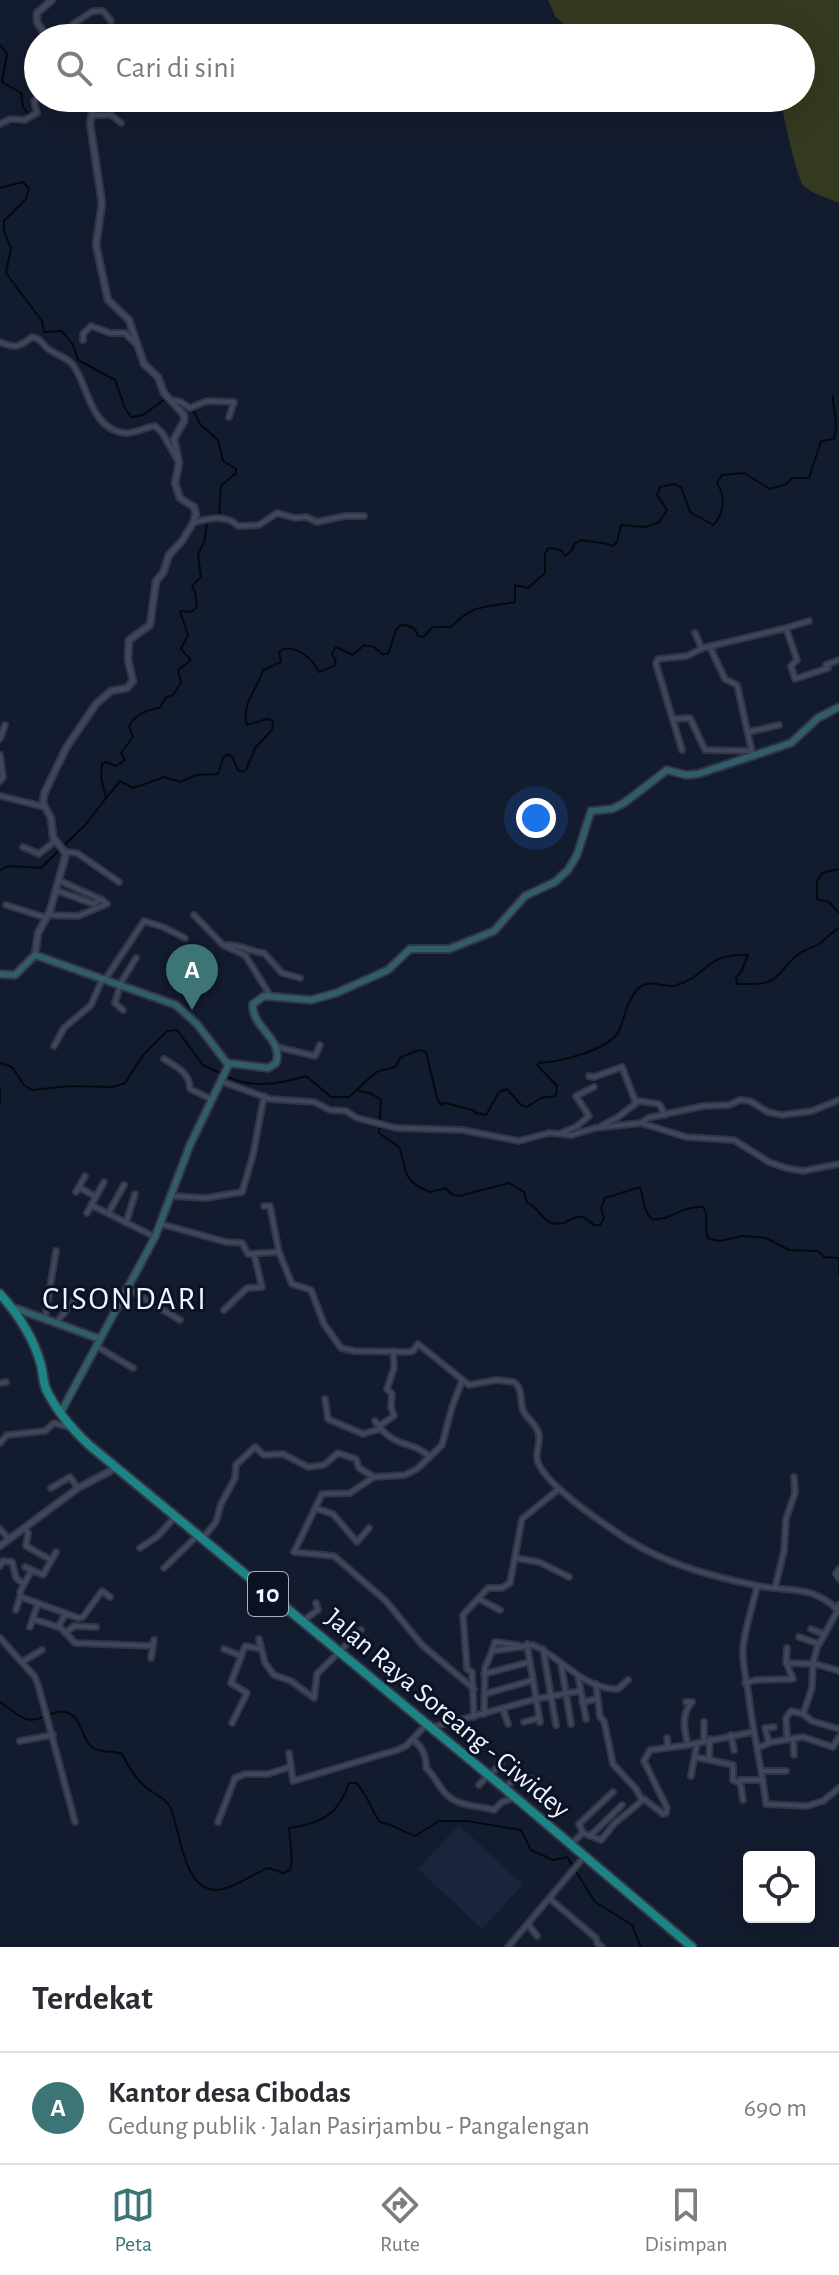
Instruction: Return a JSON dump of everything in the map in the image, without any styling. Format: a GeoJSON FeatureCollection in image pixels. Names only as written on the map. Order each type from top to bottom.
{"type":"FeatureCollection","features":[{"type":"Feature","properties":{"kind":"highway","name":"Jalan Raya Soreang - Ciwidey"},"geometry":{"type":"LineString","coordinates":[[0,1294],[26,1331],[39,1360],[46,1389],[72,1428],[174,1518],[503,1787],[570,1844],[582,1860],[692,1947]]}},
{"type":"Feature","properties":{"kind":"main road"},"geometry":{"type":"LineString","coordinates":[[228,1067],[268,1068],[276,1063],[277,1047],[253,1012],[255,1001],[270,995],[316,999],[388,970],[410,949],[449,949],[490,934],[525,896],[555,882],[568,870],[579,849],[591,811],[612,809],[624,803],[667,770],[695,775],[791,743],[818,718],[839,707]]}},
{"type":"Feature","properties":{"kind":"main road"},"geometry":{"type":"LineString","coordinates":[[0,974],[15,975],[35,955],[181,1008],[228,1067]]}},
{"type":"Feature","properties":{"kind":"main road"},"geometry":{"type":"LineString","coordinates":[[61,1412],[155,1237],[211,1099],[228,1067]]}},
{"type":"Feature","properties":{"kind":"main road"},"geometry":{"type":"LineString","coordinates":[[12,1307],[98,1342]]}},
{"type":"Feature","properties":{"kind":"main road"},"geometry":{"type":"LineString","coordinates":[[26,1331],[41,1319]]}},
{"type":"Feature","properties":{"kind":"street"},"geometry":{"type":"LineString","coordinates":[[38,24],[37,13],[52,0]]}},
{"type":"Feature","properties":{"kind":"street"},"geometry":{"type":"LineString","coordinates":[[73,24],[93,11],[103,11],[111,21]]}},
{"type":"Feature","properties":{"kind":"street"},"geometry":{"type":"LineString","coordinates":[[0,124],[13,119],[25,120],[37,112]]}},
{"type":"Feature","properties":{"kind":"street"},"geometry":{"type":"LineString","coordinates":[[92,112],[91,144],[102,203],[97,246],[108,300],[129,320],[144,364],[158,377],[169,400],[184,415],[174,439],[179,463],[175,483],[180,498],[195,509],[193,523],[169,555],[163,573],[156,581],[150,625],[129,640],[128,660],[133,681],[127,688],[108,692],[79,727],[44,794],[56,842],[65,851],[77,853],[119,882]]}},
{"type":"Feature","properties":{"kind":"street"},"geometry":{"type":"LineString","coordinates":[[91,115],[111,115],[121,123]]}},
{"type":"Feature","properties":{"kind":"street"},"geometry":{"type":"LineString","coordinates":[[83,340],[83,334],[91,326],[110,333],[125,333],[137,345]]}},
{"type":"Feature","properties":{"kind":"street"},"geometry":{"type":"LineString","coordinates":[[0,342],[20,347],[32,337],[40,339],[48,349],[69,360],[89,403],[108,426],[129,434],[155,426],[179,463]]}},
{"type":"Feature","properties":{"kind":"street"},"geometry":{"type":"LineString","coordinates":[[169,400],[181,402],[190,408],[207,401],[234,402],[229,417]]}},
{"type":"Feature","properties":{"kind":"street"},"geometry":{"type":"LineString","coordinates":[[193,523],[223,518],[232,519],[238,526],[258,525],[277,513],[306,517],[315,522],[336,520],[343,516],[364,516]]}},
{"type":"Feature","properties":{"kind":"street"},"geometry":{"type":"LineString","coordinates":[[682,750],[657,660],[687,656],[702,649],[809,621]]}},
{"type":"Feature","properties":{"kind":"street"},"geometry":{"type":"LineString","coordinates":[[786,628],[797,660],[791,665],[795,679],[828,668],[826,665],[839,660]]}},
{"type":"Feature","properties":{"kind":"street"},"geometry":{"type":"LineString","coordinates":[[695,633],[702,649]]}},
{"type":"Feature","properties":{"kind":"street"},"geometry":{"type":"LineString","coordinates":[[675,719],[690,718],[705,750],[752,754],[737,685],[725,679],[710,647]]}},
{"type":"Feature","properties":{"kind":"street"},"geometry":{"type":"LineString","coordinates":[[0,739],[5,725]]}},
{"type":"Feature","properties":{"kind":"street"},"geometry":{"type":"LineString","coordinates":[[749,732],[779,725]]}},
{"type":"Feature","properties":{"kind":"street"},"geometry":{"type":"LineString","coordinates":[[0,755],[3,777],[0,781]]}},
{"type":"Feature","properties":{"kind":"street"},"geometry":{"type":"LineString","coordinates":[[0,796],[45,807]]}},
{"type":"Feature","properties":{"kind":"street"},"geometry":{"type":"LineString","coordinates":[[23,847],[39,854],[56,842]]}},
{"type":"Feature","properties":{"kind":"street"},"geometry":{"type":"LineString","coordinates":[[35,955],[38,933],[48,916],[65,851]]}},
{"type":"Feature","properties":{"kind":"street"},"geometry":{"type":"LineString","coordinates":[[6,905],[48,916],[83,915],[107,904],[58,880]]}},
{"type":"Feature","properties":{"kind":"street"},"geometry":{"type":"LineString","coordinates":[[55,890],[94,904],[100,899]]}},
{"type":"Feature","properties":{"kind":"street"},"geometry":{"type":"LineString","coordinates":[[194,915],[223,945],[245,955],[270,995]]}},
{"type":"Feature","properties":{"kind":"street"},"geometry":{"type":"LineString","coordinates":[[54,1046],[64,1028],[90,1007],[104,978],[144,921],[185,938]]}},
{"type":"Feature","properties":{"kind":"street"},"geometry":{"type":"LineString","coordinates":[[223,945],[237,945],[264,953],[282,973],[300,978]]}},
{"type":"Feature","properties":{"kind":"street"},"geometry":{"type":"LineString","coordinates":[[123,1010],[115,1003],[120,984],[136,958]]}},
{"type":"Feature","properties":{"kind":"street"},"geometry":{"type":"LineString","coordinates":[[277,1047],[316,1056],[320,1045]]}},
{"type":"Feature","properties":{"kind":"street"},"geometry":{"type":"LineString","coordinates":[[164,1059],[183,1072],[190,1089],[211,1099]]}},
{"type":"Feature","properties":{"kind":"street"},"geometry":{"type":"LineString","coordinates":[[589,1076],[622,1067],[636,1103]]}},
{"type":"Feature","properties":{"kind":"street"},"geometry":{"type":"LineString","coordinates":[[221,1080],[263,1101],[316,1103],[396,1128],[462,1130],[519,1141],[549,1133],[577,1135],[618,1117],[641,1101],[659,1104],[665,1115]]}},
{"type":"Feature","properties":{"kind":"street"},"geometry":{"type":"LineString","coordinates":[[559,1134],[576,1127],[589,1116],[576,1096],[594,1087]]}},
{"type":"Feature","properties":{"kind":"street"},"geometry":{"type":"LineString","coordinates":[[641,1123],[648,1118],[703,1106],[729,1105],[740,1100],[750,1101],[772,1114],[782,1115],[812,1111],[839,1100]]}},
{"type":"Feature","properties":{"kind":"street"},"geometry":{"type":"LineString","coordinates":[[171,1195],[206,1198],[242,1192],[263,1101]]}},
{"type":"Feature","properties":{"kind":"street"},"geometry":{"type":"LineString","coordinates":[[595,1128],[641,1123],[686,1137],[734,1140],[769,1162],[803,1171],[839,1164]]}},
{"type":"Feature","properties":{"kind":"street"},"geometry":{"type":"LineString","coordinates":[[85,1176],[78,1189],[96,1197]]}},
{"type":"Feature","properties":{"kind":"street"},"geometry":{"type":"LineString","coordinates":[[87,1213],[104,1182]]}},
{"type":"Feature","properties":{"kind":"street"},"geometry":{"type":"LineString","coordinates":[[108,1215],[124,1185]]}},
{"type":"Feature","properties":{"kind":"street"},"geometry":{"type":"LineString","coordinates":[[126,1223],[135,1194]]}},
{"type":"Feature","properties":{"kind":"street"},"geometry":{"type":"LineString","coordinates":[[91,1205],[155,1237]]}},
{"type":"Feature","properties":{"kind":"street"},"geometry":{"type":"LineString","coordinates":[[264,1206],[270,1206],[279,1252],[289,1280],[294,1285],[311,1290],[324,1324],[341,1348],[411,1352],[416,1344],[472,1386],[496,1380],[514,1382],[519,1385],[524,1412],[539,1434],[538,1461],[559,1489],[627,1539],[690,1570],[757,1586],[817,1593],[838,1607],[819,1644],[813,1664],[812,1688],[803,1714]]}},
{"type":"Feature","properties":{"kind":"street"},"geometry":{"type":"LineString","coordinates":[[161,1224],[226,1242],[242,1243],[247,1254],[279,1252]]}},
{"type":"Feature","properties":{"kind":"street"},"geometry":{"type":"LineString","coordinates":[[41,1319],[56,1251]]}},
{"type":"Feature","properties":{"kind":"street"},"geometry":{"type":"LineString","coordinates":[[224,1310],[247,1288],[262,1287],[254,1254]]}},
{"type":"Feature","properties":{"kind":"street"},"geometry":{"type":"LineString","coordinates":[[128,1289],[180,1320]]}},
{"type":"Feature","properties":{"kind":"street"},"geometry":{"type":"LineString","coordinates":[[56,1324],[77,1296]]}},
{"type":"Feature","properties":{"kind":"street"},"geometry":{"type":"LineString","coordinates":[[98,1342],[133,1368]]}},
{"type":"Feature","properties":{"kind":"street"},"geometry":{"type":"LineString","coordinates":[[325,1399],[328,1419],[364,1435],[394,1416],[392,1394],[387,1389],[394,1368],[393,1351]]}},
{"type":"Feature","properties":{"kind":"street"},"geometry":{"type":"LineString","coordinates":[[462,1381],[442,1445],[417,1469],[405,1475],[374,1477],[350,1493],[322,1494],[294,1552],[334,1556],[386,1601],[422,1645],[474,1689]]}},
{"type":"Feature","properties":{"kind":"street"},"geometry":{"type":"LineString","coordinates":[[0,1443],[7,1435],[45,1431],[54,1423],[72,1428]]}},
{"type":"Feature","properties":{"kind":"street"},"geometry":{"type":"LineString","coordinates":[[378,1426],[393,1441],[419,1448],[430,1457]]}},
{"type":"Feature","properties":{"kind":"street"},"geometry":{"type":"LineString","coordinates":[[164,1568],[216,1522],[221,1504],[235,1478],[236,1465],[255,1447],[267,1456],[283,1454],[308,1467],[324,1465],[338,1453],[352,1455],[357,1467],[374,1477]]}},
{"type":"Feature","properties":{"kind":"street"},"geometry":{"type":"LineString","coordinates":[[0,1546],[78,1488],[117,1468]]}},
{"type":"Feature","properties":{"kind":"street"},"geometry":{"type":"LineString","coordinates":[[51,1488],[70,1477],[78,1488]]}},
{"type":"Feature","properties":{"kind":"street"},"geometry":{"type":"LineString","coordinates":[[775,1588],[784,1551],[786,1519],[795,1493],[794,1477]]}},
{"type":"Feature","properties":{"kind":"street"},"geometry":{"type":"LineString","coordinates":[[474,1717],[473,1673],[467,1669],[462,1618],[488,1588],[502,1588],[510,1583],[523,1517],[559,1489]]}},
{"type":"Feature","properties":{"kind":"street"},"geometry":{"type":"LineString","coordinates":[[315,1508],[333,1514],[357,1542],[369,1528]]}},
{"type":"Feature","properties":{"kind":"street"},"geometry":{"type":"LineString","coordinates":[[140,1548],[158,1536],[174,1518]]}},
{"type":"Feature","properties":{"kind":"street"},"geometry":{"type":"LineString","coordinates":[[24,1526],[28,1533],[26,1546],[51,1560]]}},
{"type":"Feature","properties":{"kind":"street"},"geometry":{"type":"LineString","coordinates":[[0,1529],[9,1539]]}},
{"type":"Feature","properties":{"kind":"street"},"geometry":{"type":"LineString","coordinates":[[25,1567],[43,1575],[56,1552]]}},
{"type":"Feature","properties":{"kind":"street"},"geometry":{"type":"LineString","coordinates":[[515,1558],[539,1562],[569,1577]]}},
{"type":"Feature","properties":{"kind":"street"},"geometry":{"type":"LineString","coordinates":[[0,1566],[3,1561],[12,1562],[16,1578],[24,1584]]}},
{"type":"Feature","properties":{"kind":"street"},"geometry":{"type":"LineString","coordinates":[[839,1569],[836,1574],[839,1579]]}},
{"type":"Feature","properties":{"kind":"street"},"geometry":{"type":"LineString","coordinates":[[16,1610],[31,1571]]}},
{"type":"Feature","properties":{"kind":"street"},"geometry":{"type":"LineString","coordinates":[[757,1586],[744,1639],[745,1683],[765,1802],[768,1806],[807,1806],[823,1801],[839,1788]]}},
{"type":"Feature","properties":{"kind":"street"},"geometry":{"type":"LineString","coordinates":[[80,1618],[102,1591],[110,1597]]}},
{"type":"Feature","properties":{"kind":"street"},"geometry":{"type":"LineString","coordinates":[[21,1597],[80,1618],[86,1626]]}},
{"type":"Feature","properties":{"kind":"street"},"geometry":{"type":"LineString","coordinates":[[479,1599],[500,1610]]}},
{"type":"Feature","properties":{"kind":"street"},"geometry":{"type":"LineString","coordinates":[[30,1627],[38,1603]]}},
{"type":"Feature","properties":{"kind":"street"},"geometry":{"type":"LineString","coordinates":[[302,1622],[318,1610],[316,1603]]}},
{"type":"Feature","properties":{"kind":"street"},"geometry":{"type":"LineString","coordinates":[[60,1627],[66,1613]]}},
{"type":"Feature","properties":{"kind":"street"},"geometry":{"type":"LineString","coordinates":[[33,1619],[60,1627],[75,1643],[153,1643],[151,1658]]}},
{"type":"Feature","properties":{"kind":"street"},"geometry":{"type":"LineString","coordinates":[[65,1633],[70,1627],[96,1627]]}},
{"type":"Feature","properties":{"kind":"street"},"geometry":{"type":"LineString","coordinates":[[811,1629],[824,1634]]}},
{"type":"Feature","properties":{"kind":"street"},"geometry":{"type":"LineString","coordinates":[[259,1639],[265,1663],[274,1675],[291,1681],[314,1698],[317,1674],[361,1630]]}},
{"type":"Feature","properties":{"kind":"street"},"geometry":{"type":"LineString","coordinates":[[799,1637],[819,1644]]}},
{"type":"Feature","properties":{"kind":"street"},"geometry":{"type":"LineString","coordinates":[[0,1638],[35,1677],[75,1822]]}},
{"type":"Feature","properties":{"kind":"street"},"geometry":{"type":"LineString","coordinates":[[524,1722],[540,1720],[527,1644]]}},
{"type":"Feature","properties":{"kind":"street"},"geometry":{"type":"LineString","coordinates":[[484,1714],[484,1674],[492,1651],[527,1644],[543,1649],[578,1676],[596,1684],[615,1690],[628,1680]]}},
{"type":"Feature","properties":{"kind":"street"},"geometry":{"type":"LineString","coordinates":[[232,1723],[247,1692],[231,1683],[241,1656],[246,1646],[261,1649]]}},
{"type":"Feature","properties":{"kind":"street"},"geometry":{"type":"LineString","coordinates":[[745,1683],[793,1679],[786,1663],[787,1648]]}},
{"type":"Feature","properties":{"kind":"street"},"geometry":{"type":"LineString","coordinates":[[224,1649],[241,1656]]}},
{"type":"Feature","properties":{"kind":"street"},"geometry":{"type":"LineString","coordinates":[[543,1649],[556,1725]]}},
{"type":"Feature","properties":{"kind":"street"},"geometry":{"type":"LineString","coordinates":[[22,1662],[42,1650]]}},
{"type":"Feature","properties":{"kind":"street"},"geometry":{"type":"LineString","coordinates":[[484,1674],[530,1662]]}},
{"type":"Feature","properties":{"kind":"street"},"geometry":{"type":"LineString","coordinates":[[561,1662],[571,1724]]}},
{"type":"Feature","properties":{"kind":"street"},"geometry":{"type":"LineString","coordinates":[[786,1663],[813,1664],[839,1671]]}},
{"type":"Feature","properties":{"kind":"street"},"geometry":{"type":"LineString","coordinates":[[578,1676],[586,1719]]}},
{"type":"Feature","properties":{"kind":"street"},"geometry":{"type":"LineString","coordinates":[[485,1694],[533,1680]]}},
{"type":"Feature","properties":{"kind":"street"},"geometry":{"type":"LineString","coordinates":[[596,1684],[613,1764],[642,1800]]}},
{"type":"Feature","properties":{"kind":"street"},"geometry":{"type":"LineString","coordinates":[[289,1753],[293,1781],[397,1750],[429,1726],[580,1691]]}},
{"type":"Feature","properties":{"kind":"street"},"geometry":{"type":"LineString","coordinates":[[582,1702],[597,1699]]}},
{"type":"Feature","properties":{"kind":"street"},"geometry":{"type":"LineString","coordinates":[[686,1702],[692,1702],[686,1709],[684,1724],[688,1745]]}},
{"type":"Feature","properties":{"kind":"street"},"geometry":{"type":"LineString","coordinates":[[503,1709],[508,1724]]}},
{"type":"Feature","properties":{"kind":"street"},"geometry":{"type":"LineString","coordinates":[[794,1755],[787,1716],[791,1711],[839,1729]]}},
{"type":"Feature","properties":{"kind":"street"},"geometry":{"type":"LineString","coordinates":[[704,1722],[709,1760]]}},
{"type":"Feature","properties":{"kind":"street"},"geometry":{"type":"LineString","coordinates":[[769,1743],[764,1728],[774,1727]]}},
{"type":"Feature","properties":{"kind":"street"},"geometry":{"type":"LineString","coordinates":[[613,1792],[579,1824],[583,1833],[602,1839],[642,1800],[646,1799],[663,1814],[667,1810],[644,1759],[650,1750],[753,1732]]}},
{"type":"Feature","properties":{"kind":"street"},"geometry":{"type":"LineString","coordinates":[[20,1741],[53,1735]]}},
{"type":"Feature","properties":{"kind":"street"},"geometry":{"type":"LineString","coordinates":[[731,1735],[734,1750]]}},
{"type":"Feature","properties":{"kind":"street"},"geometry":{"type":"LineString","coordinates":[[757,1748],[803,1737],[833,1747],[839,1737]]}},
{"type":"Feature","properties":{"kind":"street"},"geometry":{"type":"LineString","coordinates":[[667,1738],[668,1747]]}},
{"type":"Feature","properties":{"kind":"street"},"geometry":{"type":"LineString","coordinates":[[413,1739],[422,1748],[426,1768],[435,1776],[443,1792],[456,1802],[494,1810],[502,1802],[515,1798]]}},
{"type":"Feature","properties":{"kind":"street"},"geometry":{"type":"LineString","coordinates":[[691,1776],[697,1743]]}},
{"type":"Feature","properties":{"kind":"street"},"geometry":{"type":"LineString","coordinates":[[696,1757],[733,1765],[733,1780],[739,1783]]}},
{"type":"Feature","properties":{"kind":"street"},"geometry":{"type":"LineString","coordinates":[[479,1785],[501,1763]]}},
{"type":"Feature","properties":{"kind":"street"},"geometry":{"type":"LineString","coordinates":[[218,1822],[235,1778],[245,1774],[268,1774],[290,1767]]}},
{"type":"Feature","properties":{"kind":"street"},"geometry":{"type":"LineString","coordinates":[[762,1771],[786,1771]]}},
{"type":"Feature","properties":{"kind":"street"},"geometry":{"type":"LineString","coordinates":[[503,1787],[522,1776],[532,1779]]}},
{"type":"Feature","properties":{"kind":"street"},"geometry":{"type":"LineString","coordinates":[[739,1783],[740,1780],[763,1780]]}},
{"type":"Feature","properties":{"kind":"street"},"geometry":{"type":"LineString","coordinates":[[739,1783],[743,1800]]}},
{"type":"Feature","properties":{"kind":"street"},"geometry":{"type":"LineString","coordinates":[[590,1836],[622,1805]]}},
{"type":"Feature","properties":{"kind":"street"},"geometry":{"type":"LineString","coordinates":[[570,1844],[583,1833]]}},
{"type":"Feature","properties":{"kind":"street"},"geometry":{"type":"LineString","coordinates":[[508,1947],[582,1860]]}},
{"type":"Feature","properties":{"kind":"street"},"geometry":{"type":"LineString","coordinates":[[549,1898],[597,1939],[602,1947]]}},
{"type":"Feature","properties":{"kind":"street"},"geometry":{"type":"LineString","coordinates":[[528,1924],[537,1936]]}},
{"type":"Feature","properties":{"kind":"shaded area"},"geometry":{"type":"Polygon","coordinates":[[[459,1825],[523,1885],[482,1929],[418,1869],[459,1825]]]}},
{"type":"Feature","properties":{"kind":"green space"},"geometry":{"type":"Polygon","coordinates":[[[548,0],[839,0],[839,203],[804,186],[783,112],[815,112],[815,24],[563,24],[555,16],[548,0]]]}},
{"type":"Feature","properties":{"kind":"waterway"},"geometry":{"type":"LineString","coordinates":[[0,45],[7,54],[2,82],[21,93],[24,108]]}},
{"type":"Feature","properties":{"kind":"waterway"},"geometry":{"type":"LineString","coordinates":[[7,123],[27,122],[31,118],[27,112]]}},
{"type":"Feature","properties":{"kind":"waterway"},"geometry":{"type":"LineString","coordinates":[[0,188],[23,182],[29,188],[26,199],[4,221],[4,231],[11,248],[6,273],[42,321],[44,332],[62,331],[73,345],[78,360],[115,380],[131,417],[143,415],[165,399]]}},
{"type":"Feature","properties":{"kind":"waterway"},"geometry":{"type":"LineString","coordinates":[[106,798],[120,781],[133,788],[164,777],[180,782],[196,775],[218,774],[223,758],[228,754],[238,770],[246,770],[255,748],[272,730],[273,721],[267,719],[247,725],[246,710],[263,670],[281,662],[279,652],[283,649],[304,654],[319,672],[334,666],[336,661],[332,654],[336,647],[353,655],[364,645],[388,654],[399,626],[409,626],[423,637],[433,627],[451,627],[473,610],[515,602],[515,585],[528,588],[545,573],[548,548],[561,550],[565,556],[581,540],[613,546],[621,525],[645,527],[659,522],[667,510],[657,495],[660,487],[674,484],[681,487],[690,512],[713,525],[720,516],[722,505],[722,494],[717,483],[722,475],[744,473],[770,489],[786,484],[792,478],[809,478],[821,441],[834,439],[833,396]]}},
{"type":"Feature","properties":{"kind":"waterway"},"geometry":{"type":"LineString","coordinates":[[0,870],[9,866],[41,868],[86,824],[106,798],[101,777],[102,764],[106,762],[116,766],[125,760],[121,753],[133,737],[129,727],[131,723],[142,713],[160,708],[166,697],[173,695],[181,683],[178,670],[191,660],[181,649],[188,635],[180,611],[191,612],[197,607],[192,586],[201,577],[198,555],[205,539],[207,521],[219,519],[221,486],[236,473],[236,469],[223,461],[218,440],[200,424],[190,404],[172,398]]}},
{"type":"Feature","properties":{"kind":"waterway"},"geometry":{"type":"LineString","coordinates":[[839,869],[822,873],[817,881],[817,899],[829,902],[839,913]]}},
{"type":"Feature","properties":{"kind":"waterway"},"geometry":{"type":"LineString","coordinates":[[226,1076],[245,1083],[266,1084],[306,1076],[331,1097],[349,1097],[376,1072],[395,1067],[401,1057],[419,1050],[426,1052],[441,1105],[445,1103],[486,1115],[499,1092],[507,1089],[521,1105],[527,1107],[541,1098],[556,1096],[557,1086],[538,1063],[571,1057],[606,1043],[620,1029],[631,999],[642,986],[677,985],[696,976],[715,961],[734,955],[748,955],[736,977],[737,984],[766,982],[776,977],[799,954],[819,944],[839,928]]}},
{"type":"Feature","properties":{"kind":"waterway"},"geometry":{"type":"LineString","coordinates":[[0,1063],[12,1067],[24,1085],[32,1090],[70,1086],[112,1087],[125,1083],[143,1055],[167,1031],[177,1030],[203,1065],[220,1073]]}},
{"type":"Feature","properties":{"kind":"waterway"},"geometry":{"type":"LineString","coordinates":[[0,1090],[0,1102]]}},
{"type":"Feature","properties":{"kind":"waterway"},"geometry":{"type":"LineString","coordinates":[[357,1090],[381,1100],[379,1133],[399,1147],[409,1179],[430,1192],[446,1188],[451,1194],[459,1196],[509,1183],[524,1192],[527,1203],[552,1223],[582,1217],[594,1225],[600,1225],[604,1218],[601,1208],[605,1198],[640,1187],[645,1208],[652,1219],[703,1207],[709,1239],[720,1241],[742,1236],[766,1238],[789,1250],[818,1251],[824,1257],[839,1258],[839,1274]]}},
{"type":"Feature","properties":{"kind":"waterway"},"geometry":{"type":"LineString","coordinates":[[0,1702],[16,1714],[32,1720],[58,1712],[68,1713],[77,1720],[92,1747],[122,1754],[140,1782],[169,1806],[192,1874],[199,1883],[210,1889],[229,1887],[269,1868],[283,1873],[290,1870],[289,1828],[327,1816],[340,1803],[349,1783],[356,1783],[380,1822],[415,1836],[439,1821],[467,1821],[521,1830],[531,1850],[553,1860],[567,1857],[595,1902],[632,1925],[641,1947]]}},
{"type":"Feature","properties":{"kind":"place","name":"Kantor desa Cibodas"},"geometry":{"type":"Point","coordinates":[192,1010]}},
{"type":"Feature","properties":{"kind":"district","name":"CISONDARI"},"geometry":{"type":"Point","coordinates":[125,1299]}}]}
